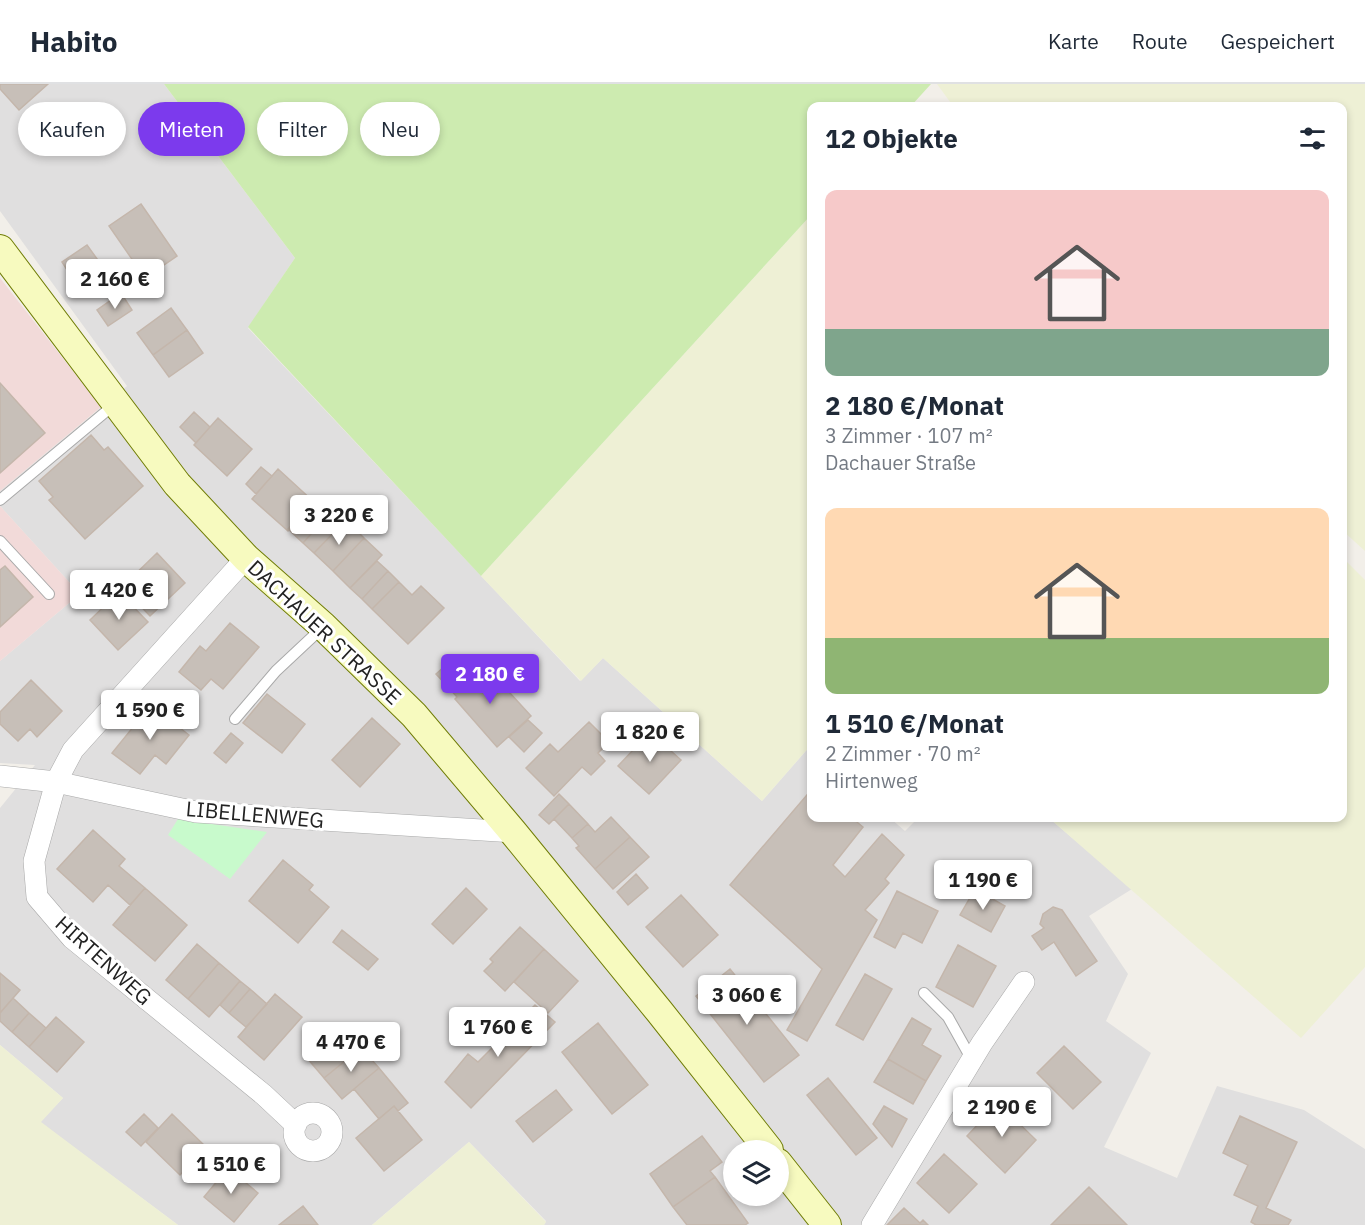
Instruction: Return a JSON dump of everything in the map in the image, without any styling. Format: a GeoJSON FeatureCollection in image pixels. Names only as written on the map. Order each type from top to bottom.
{"type":"FeatureCollection","features":[{"type":"Feature","properties":{"kind":"street","name":"DACHAUER STRASSE"},"geometry":{"type":"LineString","coordinates":[[7,264],[177,484],[246,558],[323,626],[414,716],[513,832],[761,1140]]}},
{"type":"Feature","properties":{"kind":"street","name":"HIRTENWEG"},"geometry":{"type":"LineString","coordinates":[[246,558],[74,750],[56,782],[34,861],[37,897],[72,938],[264,1095],[296,1125]]}},
{"type":"Feature","properties":{"kind":"street","name":"LIBELLENWEG"},"geometry":{"type":"LineString","coordinates":[[0,776],[56,782],[195,812],[513,832]]}},
{"type":"Feature","properties":{"kind":"street"},"geometry":{"type":"LineString","coordinates":[[872,1225],[972,1060],[1024,982]]}},
{"type":"Feature","properties":{"kind":"street"},"geometry":{"type":"LineString","coordinates":[[789,1177],[827,1225]]}},
{"type":"Feature","properties":{"kind":"lane"},"geometry":{"type":"LineString","coordinates":[[0,500],[116,403]]}},
{"type":"Feature","properties":{"kind":"lane"},"geometry":{"type":"LineString","coordinates":[[0,541],[49,594]]}},
{"type":"Feature","properties":{"kind":"lane"},"geometry":{"type":"LineString","coordinates":[[235,719],[276,671],[323,626]]}},
{"type":"Feature","properties":{"kind":"lane"},"geometry":{"type":"LineString","coordinates":[[924,993],[948,1017],[972,1060]]}},
{"type":"Feature","properties":{"kind":"shaded area"},"geometry":{"type":"Polygon","coordinates":[[[0,84],[164,84],[178,102],[138,102],[138,156],[218,156],[295,258],[248,328],[580,681],[603,658],[762,801],[807,750],[807,822],[895,822],[905,831],[914,822],[1054,822],[1132,889],[1089,916],[1128,974],[1106,1021],[1151,1053],[1104,1147],[1177,1178],[1217,1086],[1304,1110],[1365,1149],[1365,1225],[544,1225],[546,1221],[469,1142],[372,1225],[178,1225],[40,1122],[63,1098],[0,1045],[0,808],[35,765],[0,763],[0,661],[80,594],[0,506],[0,491],[127,386],[0,211],[0,84]]]}},
{"type":"Feature","properties":{"kind":"shaded area"},"geometry":{"type":"Polygon","coordinates":[[[0,278],[101,407],[0,491],[0,278]]]}},
{"type":"Feature","properties":{"kind":"shaded area"},"geometry":{"type":"Polygon","coordinates":[[[0,506],[80,594],[0,661],[0,506]]]}},
{"type":"Feature","properties":{"kind":"green space"},"geometry":{"type":"Polygon","coordinates":[[[164,84],[931,84],[915,102],[807,102],[807,219],[481,576],[248,327],[295,258],[218,156],[245,156],[245,102],[178,102],[164,84]]]}},
{"type":"Feature","properties":{"kind":"green space"},"geometry":{"type":"Polygon","coordinates":[[[937,84],[1365,84],[1365,551],[1347,535],[1347,102],[950,102],[937,84]]]}},
{"type":"Feature","properties":{"kind":"green space"},"geometry":{"type":"Polygon","coordinates":[[[807,219],[807,750],[762,801],[603,658],[581,681],[481,576],[807,219]]]}},
{"type":"Feature","properties":{"kind":"green space"},"geometry":{"type":"Polygon","coordinates":[[[1347,562],[1365,580],[1365,967],[1301,1038],[1054,822],[1347,822],[1347,562]]]}},
{"type":"Feature","properties":{"kind":"green space"},"geometry":{"type":"Polygon","coordinates":[[[178,819],[267,832],[230,879],[168,835],[178,819]]]}},
{"type":"Feature","properties":{"kind":"green space"},"geometry":{"type":"Polygon","coordinates":[[[0,1045],[63,1098],[41,1122],[178,1225],[0,1225],[0,1045]]]}},
{"type":"Feature","properties":{"kind":"green space"},"geometry":{"type":"Polygon","coordinates":[[[469,1142],[546,1222],[544,1225],[372,1225],[469,1142]]]}},
{"type":"Feature","properties":{"kind":"building"},"geometry":{"type":"Polygon","coordinates":[[[0,84],[48,84],[28,102],[18,102],[18,109],[0,89],[0,84]]]}},
{"type":"Feature","properties":{"kind":"building"},"geometry":{"type":"Polygon","coordinates":[[[141,204],[177,256],[145,278],[109,226],[141,204]]]}},
{"type":"Feature","properties":{"kind":"building"},"geometry":{"type":"Polygon","coordinates":[[[87,245],[100,263],[74,281],[62,262],[87,245]]]}},
{"type":"Feature","properties":{"kind":"building"},"geometry":{"type":"Polygon","coordinates":[[[121,293],[132,310],[108,326],[97,310],[121,293]]]}},
{"type":"Feature","properties":{"kind":"building"},"geometry":{"type":"Polygon","coordinates":[[[171,308],[187,330],[153,355],[137,333],[171,308]]]}},
{"type":"Feature","properties":{"kind":"building"},"geometry":{"type":"Polygon","coordinates":[[[187,330],[203,353],[169,377],[153,355],[187,330]]]}},
{"type":"Feature","properties":{"kind":"building"},"geometry":{"type":"Polygon","coordinates":[[[0,383],[45,433],[0,473],[0,383]]]}},
{"type":"Feature","properties":{"kind":"building"},"geometry":{"type":"Polygon","coordinates":[[[194,412],[210,427],[196,443],[180,427],[194,412]]]}},
{"type":"Feature","properties":{"kind":"building"},"geometry":{"type":"Polygon","coordinates":[[[218,418],[252,449],[227,476],[194,445],[218,418]]]}},
{"type":"Feature","properties":{"kind":"building"},"geometry":{"type":"Polygon","coordinates":[[[91,435],[104,450],[108,447],[143,486],[85,539],[49,500],[53,497],[39,481],[91,435]]]}},
{"type":"Feature","properties":{"kind":"building"},"geometry":{"type":"Polygon","coordinates":[[[261,467],[272,476],[256,494],[246,484],[261,467]]]}},
{"type":"Feature","properties":{"kind":"building"},"geometry":{"type":"Polygon","coordinates":[[[278,469],[314,502],[288,531],[252,499],[278,469]]]}},
{"type":"Feature","properties":{"kind":"building"},"geometry":{"type":"Polygon","coordinates":[[[314,502],[328,515],[303,543],[288,529],[314,502]]]}},
{"type":"Feature","properties":{"kind":"building"},"geometry":{"type":"Polygon","coordinates":[[[328,515],[340,526],[314,553],[303,543],[328,515]]]}},
{"type":"Feature","properties":{"kind":"building"},"geometry":{"type":"Polygon","coordinates":[[[346,520],[364,538],[333,571],[314,553],[346,520]]]}},
{"type":"Feature","properties":{"kind":"building"},"geometry":{"type":"Polygon","coordinates":[[[364,538],[382,555],[350,588],[333,571],[364,538]]]}},
{"type":"Feature","properties":{"kind":"building"},"geometry":{"type":"Polygon","coordinates":[[[157,553],[185,583],[150,616],[122,587],[157,553]]]}},
{"type":"Feature","properties":{"kind":"building"},"geometry":{"type":"Polygon","coordinates":[[[377,561],[388,571],[362,599],[350,588],[377,561]]]}},
{"type":"Feature","properties":{"kind":"building"},"geometry":{"type":"Polygon","coordinates":[[[5,566],[33,597],[0,627],[0,570],[5,566]]]}},
{"type":"Feature","properties":{"kind":"building"},"geometry":{"type":"Polygon","coordinates":[[[388,571],[399,582],[372,609],[362,599],[388,571]]]}},
{"type":"Feature","properties":{"kind":"building"},"geometry":{"type":"Polygon","coordinates":[[[399,582],[412,595],[421,586],[444,608],[408,644],[372,609],[399,582]]]}},
{"type":"Feature","properties":{"kind":"building"},"geometry":{"type":"Polygon","coordinates":[[[119,592],[148,622],[118,650],[90,620],[119,592]]]}},
{"type":"Feature","properties":{"kind":"building"},"geometry":{"type":"Polygon","coordinates":[[[230,623],[259,647],[223,689],[211,679],[201,690],[179,672],[200,646],[206,651],[230,623]]]}},
{"type":"Feature","properties":{"kind":"building"},"geometry":{"type":"Polygon","coordinates":[[[457,655],[470,668],[449,688],[436,674],[457,655]]]}},
{"type":"Feature","properties":{"kind":"building"},"geometry":{"type":"Polygon","coordinates":[[[470,668],[477,677],[487,668],[531,716],[497,747],[455,699],[457,697],[449,688],[470,668]]]}},
{"type":"Feature","properties":{"kind":"building"},"geometry":{"type":"Polygon","coordinates":[[[31,680],[62,711],[37,737],[30,729],[18,741],[0,724],[0,712],[31,680]]]}},
{"type":"Feature","properties":{"kind":"building"},"geometry":{"type":"Polygon","coordinates":[[[267,694],[305,724],[282,753],[243,723],[267,694]]]}},
{"type":"Feature","properties":{"kind":"building"},"geometry":{"type":"Polygon","coordinates":[[[151,705],[189,735],[166,764],[155,755],[140,774],[112,753],[151,705]]]}},
{"type":"Feature","properties":{"kind":"building"},"geometry":{"type":"Polygon","coordinates":[[[372,718],[400,744],[360,787],[332,760],[372,718]]]}},
{"type":"Feature","properties":{"kind":"building"},"geometry":{"type":"Polygon","coordinates":[[[528,720],[542,733],[524,752],[509,737],[528,720]]]}},
{"type":"Feature","properties":{"kind":"building"},"geometry":{"type":"Polygon","coordinates":[[[589,722],[609,742],[598,753],[605,761],[591,775],[582,767],[554,796],[526,768],[550,744],[558,752],[589,722]]]}},
{"type":"Feature","properties":{"kind":"building"},"geometry":{"type":"Polygon","coordinates":[[[650,732],[681,760],[649,794],[618,766],[650,732]]]}},
{"type":"Feature","properties":{"kind":"building"},"geometry":{"type":"Polygon","coordinates":[[[231,733],[243,743],[226,763],[214,753],[231,733]]]}},
{"type":"Feature","properties":{"kind":"building"},"geometry":{"type":"Polygon","coordinates":[[[559,794],[569,804],[549,824],[539,815],[559,794]]]}},
{"type":"Feature","properties":{"kind":"building"},"geometry":{"type":"Polygon","coordinates":[[[807,795],[807,822],[857,822],[863,827],[833,865],[845,877],[882,834],[904,855],[885,879],[889,883],[865,910],[877,920],[807,1041],[787,1030],[822,969],[730,885],[807,795]]]}},
{"type":"Feature","properties":{"kind":"building"},"geometry":{"type":"Polygon","coordinates":[[[569,804],[588,824],[572,838],[554,819],[569,804]]]}},
{"type":"Feature","properties":{"kind":"building"},"geometry":{"type":"Polygon","coordinates":[[[611,817],[630,837],[595,869],[576,848],[579,846],[572,838],[588,824],[595,832],[611,817]]]}},
{"type":"Feature","properties":{"kind":"building"},"geometry":{"type":"Polygon","coordinates":[[[93,830],[125,859],[119,866],[145,888],[130,905],[108,885],[93,902],[57,869],[93,830]]]}},
{"type":"Feature","properties":{"kind":"building"},"geometry":{"type":"Polygon","coordinates":[[[630,837],[649,857],[613,889],[595,869],[630,837]]]}},
{"type":"Feature","properties":{"kind":"building"},"geometry":{"type":"Polygon","coordinates":[[[283,860],[313,885],[309,890],[329,907],[298,943],[249,901],[283,860]]]}},
{"type":"Feature","properties":{"kind":"building"},"geometry":{"type":"Polygon","coordinates":[[[636,874],[648,888],[628,905],[617,892],[636,874]]]}},
{"type":"Feature","properties":{"kind":"building"},"geometry":{"type":"Polygon","coordinates":[[[145,888],[187,925],[155,961],[113,925],[145,888]]]}},
{"type":"Feature","properties":{"kind":"building"},"geometry":{"type":"Polygon","coordinates":[[[466,888],[487,909],[453,944],[432,924],[466,888]]]}},
{"type":"Feature","properties":{"kind":"building"},"geometry":{"type":"Polygon","coordinates":[[[975,889],[1005,906],[991,932],[960,915],[975,889]]]}},
{"type":"Feature","properties":{"kind":"building"},"geometry":{"type":"Polygon","coordinates":[[[897,891],[938,911],[922,943],[903,933],[895,948],[874,937],[897,891]]]}},
{"type":"Feature","properties":{"kind":"building"},"geometry":{"type":"Polygon","coordinates":[[[681,895],[718,935],[683,967],[646,927],[681,895]]]}},
{"type":"Feature","properties":{"kind":"building"},"geometry":{"type":"Polygon","coordinates":[[[1053,907],[1062,910],[1097,961],[1076,976],[1054,942],[1042,950],[1032,936],[1044,928],[1040,924],[1043,914],[1053,907]]]}},
{"type":"Feature","properties":{"kind":"building"},"geometry":{"type":"Polygon","coordinates":[[[520,927],[544,949],[505,991],[484,971],[493,962],[490,959],[520,927]]]}},
{"type":"Feature","properties":{"kind":"building"},"geometry":{"type":"Polygon","coordinates":[[[342,930],[378,959],[368,970],[333,942],[342,930]]]}},
{"type":"Feature","properties":{"kind":"building"},"geometry":{"type":"Polygon","coordinates":[[[197,944],[219,963],[188,999],[166,980],[197,944]]]}},
{"type":"Feature","properties":{"kind":"building"},"geometry":{"type":"Polygon","coordinates":[[[958,945],[996,966],[973,1007],[936,987],[958,945]]]}},
{"type":"Feature","properties":{"kind":"building"},"geometry":{"type":"Polygon","coordinates":[[[544,949],[578,981],[548,1013],[514,982],[544,949]]]}},
{"type":"Feature","properties":{"kind":"building"},"geometry":{"type":"Polygon","coordinates":[[[219,963],[240,981],[209,1017],[188,999],[219,963]]]}},
{"type":"Feature","properties":{"kind":"building"},"geometry":{"type":"Polygon","coordinates":[[[730,969],[799,1055],[764,1082],[696,996],[730,969]]]}},
{"type":"Feature","properties":{"kind":"building"},"geometry":{"type":"Polygon","coordinates":[[[0,973],[20,990],[0,1013],[0,973]]]}},
{"type":"Feature","properties":{"kind":"building"},"geometry":{"type":"Polygon","coordinates":[[[865,974],[892,989],[863,1040],[836,1025],[865,974]]]}},
{"type":"Feature","properties":{"kind":"building"},"geometry":{"type":"Polygon","coordinates":[[[240,981],[250,989],[229,1013],[220,1005],[240,981]]]}},
{"type":"Feature","properties":{"kind":"building"},"geometry":{"type":"Polygon","coordinates":[[[250,989],[267,1004],[246,1027],[229,1013],[250,989]]]}},
{"type":"Feature","properties":{"kind":"building"},"geometry":{"type":"Polygon","coordinates":[[[275,994],[302,1017],[264,1060],[238,1037],[275,994]]]}},
{"type":"Feature","properties":{"kind":"building"},"geometry":{"type":"Polygon","coordinates":[[[13,998],[29,1013],[12,1032],[0,1021],[0,1013],[13,998]]]}},
{"type":"Feature","properties":{"kind":"building"},"geometry":{"type":"Polygon","coordinates":[[[535,1005],[555,1022],[471,1108],[445,1082],[468,1054],[478,1062],[535,1005]]]}},
{"type":"Feature","properties":{"kind":"building"},"geometry":{"type":"Polygon","coordinates":[[[29,1013],[46,1028],[29,1047],[12,1032],[29,1013]]]}},
{"type":"Feature","properties":{"kind":"building"},"geometry":{"type":"Polygon","coordinates":[[[56,1017],[84,1042],[57,1072],[29,1047],[56,1017]]]}},
{"type":"Feature","properties":{"kind":"building"},"geometry":{"type":"Polygon","coordinates":[[[912,1018],[931,1029],[922,1045],[941,1056],[926,1081],[888,1059],[912,1018]]]}},
{"type":"Feature","properties":{"kind":"building"},"geometry":{"type":"Polygon","coordinates":[[[598,1023],[648,1085],[612,1114],[562,1052],[598,1023]]]}},
{"type":"Feature","properties":{"kind":"building"},"geometry":{"type":"Polygon","coordinates":[[[344,1027],[361,1048],[324,1078],[307,1058],[344,1027]]]}},
{"type":"Feature","properties":{"kind":"building"},"geometry":{"type":"Polygon","coordinates":[[[1064,1046],[1101,1082],[1073,1109],[1037,1073],[1064,1046]]]}},
{"type":"Feature","properties":{"kind":"building"},"geometry":{"type":"Polygon","coordinates":[[[361,1048],[379,1068],[342,1099],[324,1078],[361,1048]]]}},
{"type":"Feature","properties":{"kind":"building"},"geometry":{"type":"Polygon","coordinates":[[[888,1059],[926,1081],[913,1104],[874,1082],[888,1059]]]}},
{"type":"Feature","properties":{"kind":"building"},"geometry":{"type":"Polygon","coordinates":[[[379,1068],[408,1103],[398,1111],[394,1106],[379,1119],[354,1089],[379,1068]]]}},
{"type":"Feature","properties":{"kind":"building"},"geometry":{"type":"Polygon","coordinates":[[[828,1078],[877,1138],[856,1155],[807,1095],[828,1078]]]}},
{"type":"Feature","properties":{"kind":"building"},"geometry":{"type":"Polygon","coordinates":[[[556,1090],[572,1110],[533,1142],[516,1121],[556,1090]]]}},
{"type":"Feature","properties":{"kind":"building"},"geometry":{"type":"Polygon","coordinates":[[[998,1103],[1036,1140],[1005,1173],[967,1136],[998,1103]]]}},
{"type":"Feature","properties":{"kind":"building"},"geometry":{"type":"Polygon","coordinates":[[[394,1106],[422,1140],[384,1171],[356,1138],[394,1106]]]}},
{"type":"Feature","properties":{"kind":"building"},"geometry":{"type":"Polygon","coordinates":[[[884,1106],[907,1119],[892,1147],[873,1124],[884,1106]]]}},
{"type":"Feature","properties":{"kind":"building"},"geometry":{"type":"Polygon","coordinates":[[[144,1114],[158,1128],[141,1146],[126,1132],[144,1114]]]}},
{"type":"Feature","properties":{"kind":"building"},"geometry":{"type":"Polygon","coordinates":[[[172,1114],[206,1147],[180,1175],[146,1142],[172,1114]]]}},
{"type":"Feature","properties":{"kind":"building"},"geometry":{"type":"Polygon","coordinates":[[[1240,1116],[1297,1142],[1266,1208],[1291,1220],[1288,1225],[1256,1225],[1251,1222],[1258,1206],[1234,1195],[1248,1165],[1223,1153],[1240,1116]]]}},
{"type":"Feature","properties":{"kind":"building"},"geometry":{"type":"Polygon","coordinates":[[[702,1136],[722,1162],[710,1171],[715,1177],[673,1207],[650,1174],[702,1136]]]}},
{"type":"Feature","properties":{"kind":"building"},"geometry":{"type":"Polygon","coordinates":[[[944,1154],[977,1184],[949,1213],[917,1183],[944,1154]]]}},
{"type":"Feature","properties":{"kind":"building"},"geometry":{"type":"Polygon","coordinates":[[[228,1168],[258,1193],[234,1222],[204,1197],[228,1168]]]}},
{"type":"Feature","properties":{"kind":"building"},"geometry":{"type":"Polygon","coordinates":[[[715,1177],[723,1188],[723,1206],[736,1206],[748,1223],[745,1225],[687,1225],[673,1207],[715,1177]]]}},
{"type":"Feature","properties":{"kind":"building"},"geometry":{"type":"Polygon","coordinates":[[[1089,1187],[1127,1225],[1051,1225],[1089,1187]]]}},
{"type":"Feature","properties":{"kind":"building"},"geometry":{"type":"Polygon","coordinates":[[[303,1206],[318,1225],[279,1225],[303,1206]]]}},
{"type":"Feature","properties":{"kind":"building"},"geometry":{"type":"Polygon","coordinates":[[[904,1208],[920,1223],[923,1220],[928,1225],[887,1225],[904,1208]]]}}]}
